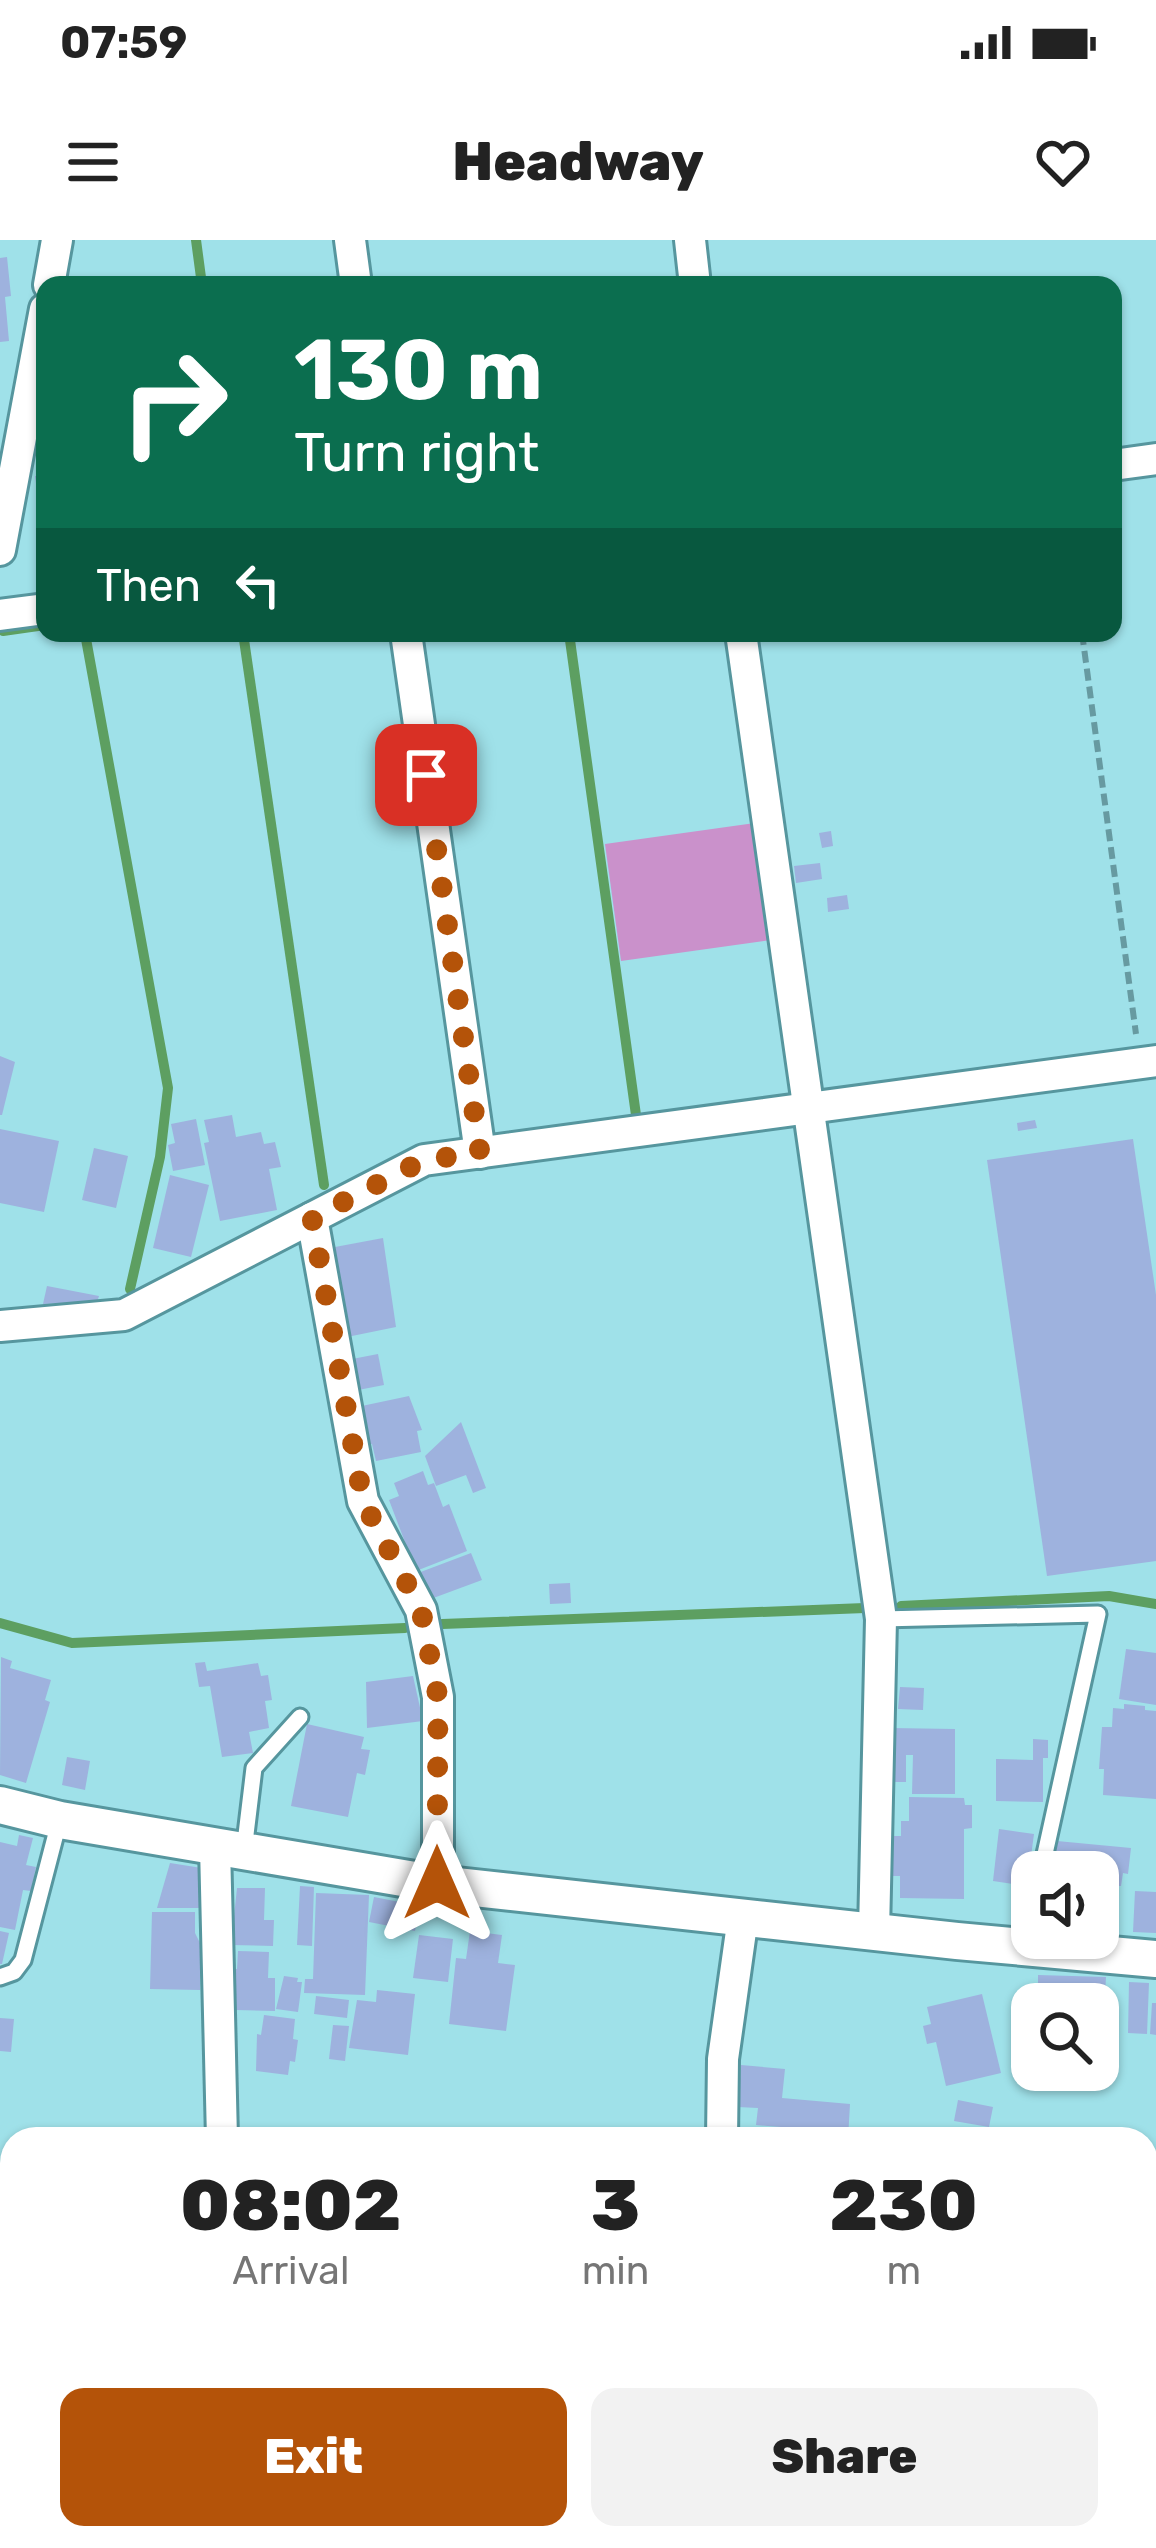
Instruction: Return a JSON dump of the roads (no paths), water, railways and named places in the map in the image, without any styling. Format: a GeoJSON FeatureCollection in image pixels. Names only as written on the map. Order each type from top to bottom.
{"type":"FeatureCollection","features":[{"type":"Feature","properties":{"kind":"street"},"geometry":{"type":"LineString","coordinates":[[51,276],[57,240]]}},
{"type":"Feature","properties":{"kind":"street"},"geometry":{"type":"LineString","coordinates":[[350,240],[355,276]]}},
{"type":"Feature","properties":{"kind":"street"},"geometry":{"type":"LineString","coordinates":[[690,240],[694,276]]}},
{"type":"Feature","properties":{"kind":"street"},"geometry":{"type":"LineString","coordinates":[[0,550],[36,403]]}},
{"type":"Feature","properties":{"kind":"street"},"geometry":{"type":"LineString","coordinates":[[1122,465],[1156,459]]}},
{"type":"Feature","properties":{"kind":"street"},"geometry":{"type":"LineString","coordinates":[[0,614],[36,609]]}},
{"type":"Feature","properties":{"kind":"street"},"geometry":{"type":"LineString","coordinates":[[407,642],[480,1153]]}},
{"type":"Feature","properties":{"kind":"street"},"geometry":{"type":"LineString","coordinates":[[742,642],[881,1619],[874,1932]]}},
{"type":"Feature","properties":{"kind":"street"},"geometry":{"type":"LineString","coordinates":[[0,1326],[124,1315],[424,1160],[1148,1062]]}},
{"type":"Feature","properties":{"kind":"street"},"geometry":{"type":"LineString","coordinates":[[312,1218],[363,1501],[421,1610],[438,1697],[437,1883]]}},
{"type":"Feature","properties":{"kind":"street"},"geometry":{"type":"LineString","coordinates":[[0,1804],[59,1820],[437,1883],[874,1932],[1011,1941]]}},
{"type":"Feature","properties":{"kind":"street"},"geometry":{"type":"LineString","coordinates":[[222,2127],[229,1848]]}},
{"type":"Feature","properties":{"kind":"street"},"geometry":{"type":"LineString","coordinates":[[722,2127],[723,2059],[743,1918]]}},
{"type":"Feature","properties":{"kind":"street"},"geometry":{"type":"LineString","coordinates":[[1119,1954],[1156,1959]]}},
{"type":"Feature","properties":{"kind":"lane"},"geometry":{"type":"LineString","coordinates":[[881,1619],[1098,1614],[1046,1851]]}},
{"type":"Feature","properties":{"kind":"lane"},"geometry":{"type":"LineString","coordinates":[[229,1848],[254,1768],[300,1718]]}},
{"type":"Feature","properties":{"kind":"lane"},"geometry":{"type":"LineString","coordinates":[[0,1977],[14,1972],[23,1960],[59,1820]]}},
{"type":"Feature","properties":{"kind":"waterway"},"geometry":{"type":"LineString","coordinates":[[196,240],[201,276]]}},
{"type":"Feature","properties":{"kind":"waterway"},"geometry":{"type":"LineString","coordinates":[[3,631],[36,626]]}},
{"type":"Feature","properties":{"kind":"waterway"},"geometry":{"type":"LineString","coordinates":[[87,642],[168,1088],[160,1157],[130,1289]]}},
{"type":"Feature","properties":{"kind":"waterway"},"geometry":{"type":"LineString","coordinates":[[244,642],[324,1185]]}},
{"type":"Feature","properties":{"kind":"waterway"},"geometry":{"type":"LineString","coordinates":[[570,642],[636,1115]]}},
{"type":"Feature","properties":{"kind":"waterway"},"geometry":{"type":"LineString","coordinates":[[901,1606],[1109,1596],[1156,1604]]}},
{"type":"Feature","properties":{"kind":"waterway"},"geometry":{"type":"LineString","coordinates":[[442,1624],[865,1608]]}},
{"type":"Feature","properties":{"kind":"waterway"},"geometry":{"type":"LineString","coordinates":[[0,1623],[72,1643],[405,1628]]}}]}
